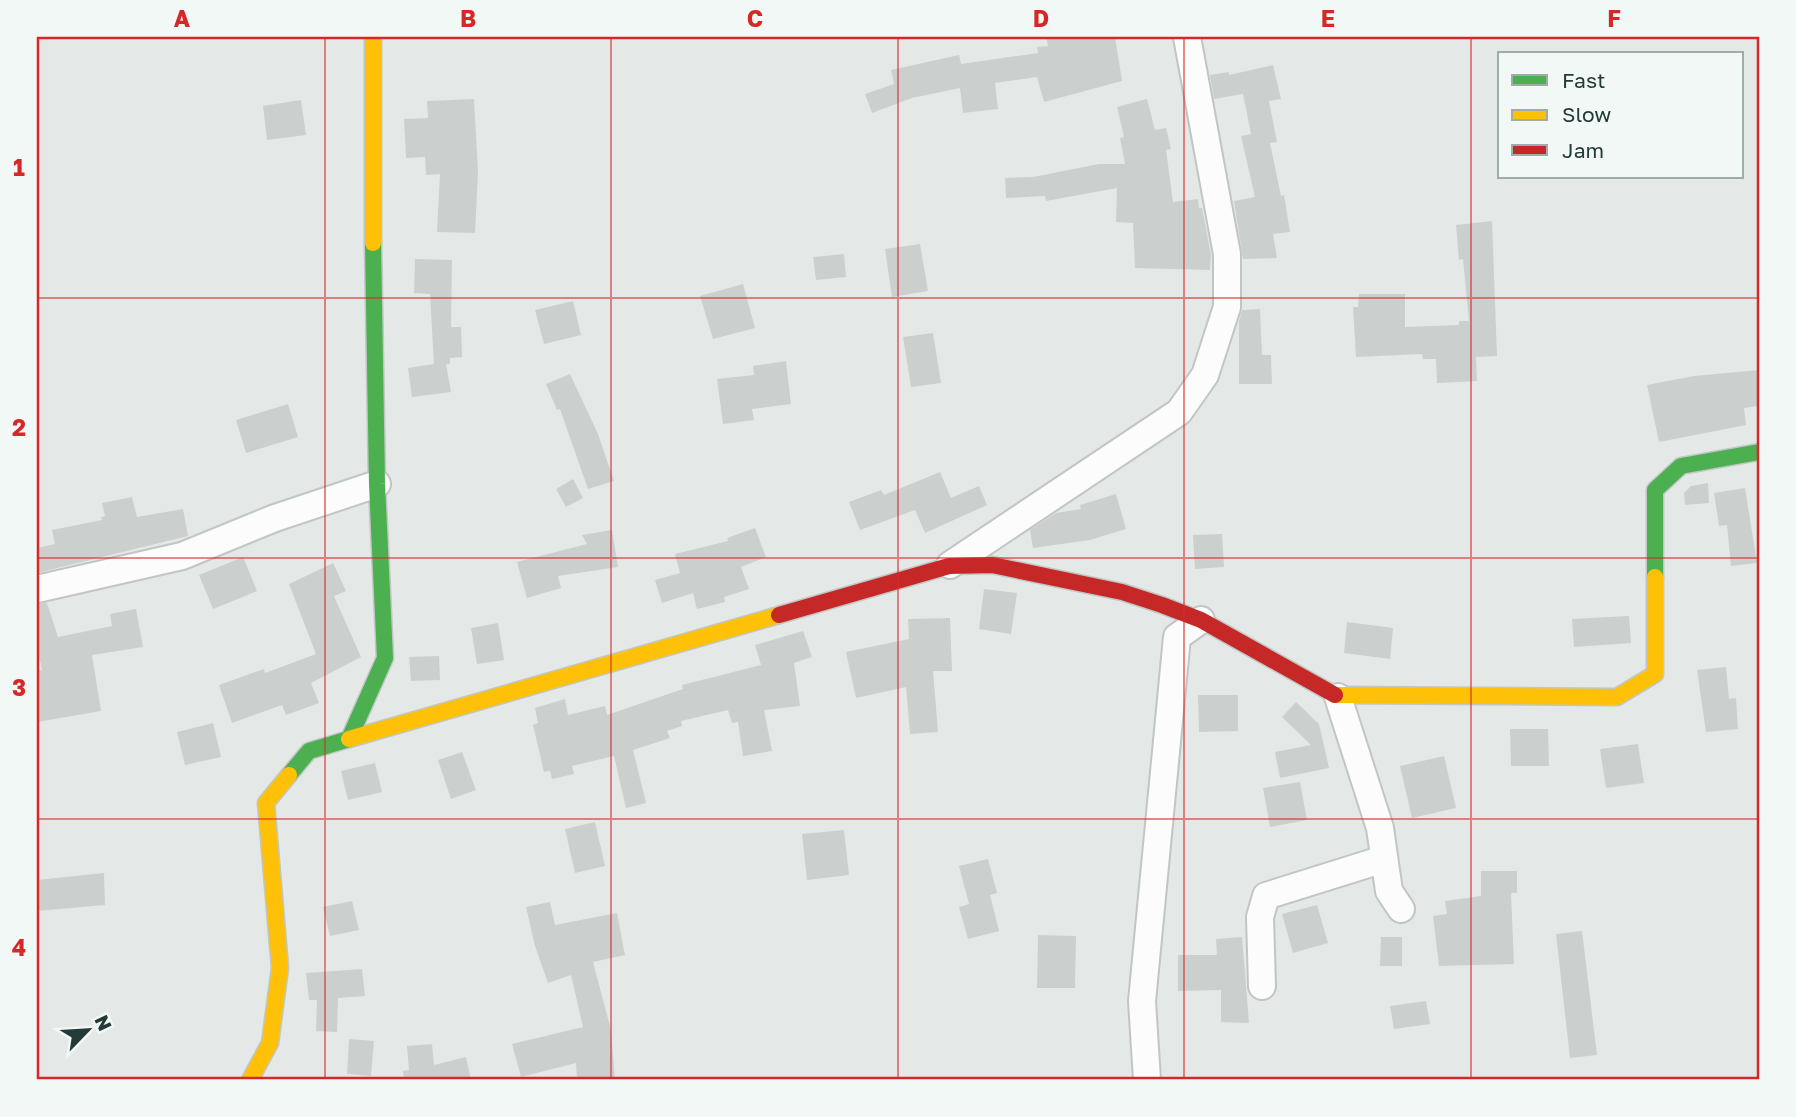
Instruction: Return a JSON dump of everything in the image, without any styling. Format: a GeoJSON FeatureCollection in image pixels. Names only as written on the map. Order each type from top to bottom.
{"type":"FeatureCollection","features":[{"type":"Feature","properties":{"kind":"street"},"geometry":{"type":"LineString","coordinates":[[349,739],[385,658],[377,484],[372,161],[373,37]]}},
{"type":"Feature","properties":{"kind":"street"},"geometry":{"type":"LineString","coordinates":[[949,566],[1179,412],[1205,375],[1227,307],[1227,254],[1187,37]]}},
{"type":"Feature","properties":{"kind":"street"},"geometry":{"type":"LineString","coordinates":[[250,1080],[270,1043],[280,968],[267,803],[309,751],[949,566],[992,565],[1122,592],[1200,620],[1338,697],[1617,697],[1655,674],[1655,490],[1681,466],[1759,452]]}},
{"type":"Feature","properties":{"kind":"street"},"geometry":{"type":"LineString","coordinates":[[37,589],[182,556],[275,518],[377,484]]}},
{"type":"Feature","properties":{"kind":"street"},"geometry":{"type":"LineString","coordinates":[[1147,1080],[1142,1001],[1177,637],[1200,620]]}},
{"type":"Feature","properties":{"kind":"street"},"geometry":{"type":"LineString","coordinates":[[1338,697],[1380,828],[1389,891],[1401,909]]}},
{"type":"Feature","properties":{"kind":"street"},"geometry":{"type":"LineString","coordinates":[[1262,986],[1261,917],[1266,896],[1384,859]]}},
{"type":"Feature","properties":{"kind":"building"},"geometry":{"type":"Polygon","coordinates":[[[1046,37],[1115,37],[1122,81],[1044,102],[1037,77],[995,83],[998,109],[963,113],[960,88],[912,98],[872,113],[865,94],[894,84],[891,70],[959,55],[961,64],[1038,53],[1037,47],[1048,46],[1046,37]]]}},
{"type":"Feature","properties":{"kind":"building"},"geometry":{"type":"Polygon","coordinates":[[[1273,65],[1281,99],[1269,101],[1277,142],[1270,143],[1281,196],[1284,195],[1290,232],[1273,234],[1277,258],[1243,259],[1234,201],[1255,197],[1241,136],[1251,134],[1243,94],[1214,99],[1210,75],[1229,72],[1229,75],[1273,65]]]}},
{"type":"Feature","properties":{"kind":"building"},"geometry":{"type":"Polygon","coordinates":[[[474,99],[478,172],[475,233],[437,232],[440,174],[426,175],[425,157],[406,158],[404,119],[428,118],[427,101],[474,99]]]}},
{"type":"Feature","properties":{"kind":"building"},"geometry":{"type":"Polygon","coordinates":[[[1147,99],[1155,130],[1166,128],[1171,149],[1166,150],[1173,202],[1198,199],[1199,208],[1202,208],[1211,255],[1210,270],[1135,268],[1133,223],[1116,222],[1117,188],[1046,201],[1045,196],[1006,198],[1005,178],[1033,177],[1099,164],[1125,164],[1120,138],[1124,137],[1117,107],[1147,99]]]}},
{"type":"Feature","properties":{"kind":"building"},"geometry":{"type":"Polygon","coordinates":[[[301,100],[306,135],[267,140],[263,106],[301,100]]]}},
{"type":"Feature","properties":{"kind":"building"},"geometry":{"type":"Polygon","coordinates":[[[1492,221],[1497,356],[1476,357],[1477,381],[1437,383],[1436,359],[1423,359],[1422,354],[1356,357],[1353,307],[1358,307],[1359,294],[1405,294],[1405,327],[1459,325],[1459,321],[1469,321],[1463,259],[1459,260],[1456,225],[1492,221]]]}},
{"type":"Feature","properties":{"kind":"building"},"geometry":{"type":"Polygon","coordinates":[[[920,244],[928,291],[892,297],[885,249],[920,244]]]}},
{"type":"Feature","properties":{"kind":"building"},"geometry":{"type":"Polygon","coordinates":[[[844,254],[846,277],[816,280],[813,257],[844,254]]]}},
{"type":"Feature","properties":{"kind":"building"},"geometry":{"type":"Polygon","coordinates":[[[415,259],[452,260],[451,327],[461,327],[462,357],[450,358],[450,364],[446,364],[451,392],[412,397],[408,368],[434,364],[430,294],[414,293],[415,259]]]}},
{"type":"Feature","properties":{"kind":"building"},"geometry":{"type":"Polygon","coordinates":[[[743,284],[755,328],[713,339],[700,296],[743,284]]]}},
{"type":"Feature","properties":{"kind":"building"},"geometry":{"type":"Polygon","coordinates":[[[573,301],[581,335],[544,344],[535,310],[573,301]]]}},
{"type":"Feature","properties":{"kind":"building"},"geometry":{"type":"Polygon","coordinates":[[[1260,309],[1262,355],[1271,355],[1272,384],[1239,384],[1239,321],[1242,310],[1260,309]]]}},
{"type":"Feature","properties":{"kind":"building"},"geometry":{"type":"Polygon","coordinates":[[[933,333],[941,383],[911,387],[903,337],[933,333]]]}},
{"type":"Feature","properties":{"kind":"building"},"geometry":{"type":"Polygon","coordinates":[[[786,361],[791,404],[752,409],[754,420],[723,424],[717,379],[754,375],[753,366],[786,361]]]}},
{"type":"Feature","properties":{"kind":"building"},"geometry":{"type":"Polygon","coordinates":[[[1759,370],[1759,406],[1744,408],[1746,425],[1659,442],[1647,385],[1694,376],[1759,370]]]}},
{"type":"Feature","properties":{"kind":"building"},"geometry":{"type":"Polygon","coordinates":[[[570,374],[598,434],[614,481],[588,489],[560,409],[557,410],[546,384],[570,374]]]}},
{"type":"Feature","properties":{"kind":"building"},"geometry":{"type":"Polygon","coordinates":[[[288,404],[298,437],[246,453],[236,420],[288,404]]]}},
{"type":"Feature","properties":{"kind":"building"},"geometry":{"type":"Polygon","coordinates":[[[940,472],[951,498],[979,486],[987,505],[925,533],[915,510],[860,530],[849,502],[881,490],[884,495],[940,472]]]}},
{"type":"Feature","properties":{"kind":"building"},"geometry":{"type":"Polygon","coordinates":[[[573,479],[583,498],[566,507],[556,489],[573,479]]]}},
{"type":"Feature","properties":{"kind":"building"},"geometry":{"type":"Polygon","coordinates":[[[1708,483],[1709,503],[1685,505],[1684,493],[1691,486],[1708,483]]]}},
{"type":"Feature","properties":{"kind":"building"},"geometry":{"type":"Polygon","coordinates":[[[1745,488],[1757,563],[1731,566],[1727,525],[1719,526],[1714,493],[1745,488]]]}},
{"type":"Feature","properties":{"kind":"building"},"geometry":{"type":"Polygon","coordinates":[[[1116,494],[1126,529],[1090,540],[1033,548],[1030,530],[1056,513],[1081,509],[1080,505],[1116,494]]]}},
{"type":"Feature","properties":{"kind":"building"},"geometry":{"type":"Polygon","coordinates":[[[132,497],[137,517],[183,509],[188,536],[37,573],[37,548],[55,544],[52,530],[102,520],[101,517],[105,516],[102,503],[132,497]]]}},
{"type":"Feature","properties":{"kind":"building"},"geometry":{"type":"Polygon","coordinates":[[[755,528],[766,557],[741,567],[749,589],[724,597],[725,602],[697,609],[693,593],[662,603],[655,580],[680,573],[675,554],[728,541],[727,538],[755,528]]]}},
{"type":"Feature","properties":{"kind":"building"},"geometry":{"type":"Polygon","coordinates":[[[612,530],[618,567],[558,576],[561,588],[527,598],[517,562],[587,544],[582,535],[612,530]]]}},
{"type":"Feature","properties":{"kind":"building"},"geometry":{"type":"Polygon","coordinates":[[[1222,534],[1224,567],[1195,569],[1193,535],[1222,534]]]}},
{"type":"Feature","properties":{"kind":"building"},"geometry":{"type":"Polygon","coordinates":[[[243,557],[257,591],[213,609],[199,575],[243,557]]]}},
{"type":"Feature","properties":{"kind":"building"},"geometry":{"type":"Polygon","coordinates":[[[333,563],[346,591],[334,596],[361,657],[311,683],[319,703],[286,715],[282,705],[232,723],[219,685],[264,669],[265,673],[316,654],[289,584],[333,563]]]}},
{"type":"Feature","properties":{"kind":"building"},"geometry":{"type":"Polygon","coordinates":[[[984,589],[1017,593],[1011,634],[979,629],[984,589]]]}},
{"type":"Feature","properties":{"kind":"building"},"geometry":{"type":"Polygon","coordinates":[[[47,603],[58,637],[112,626],[110,614],[136,609],[143,647],[92,655],[101,711],[37,722],[37,671],[42,670],[37,645],[37,604],[47,603]]]}},
{"type":"Feature","properties":{"kind":"building"},"geometry":{"type":"Polygon","coordinates":[[[1629,616],[1631,643],[1574,647],[1572,619],[1629,616]]]}},
{"type":"Feature","properties":{"kind":"building"},"geometry":{"type":"Polygon","coordinates":[[[950,618],[952,671],[933,671],[938,732],[910,734],[906,687],[856,698],[846,652],[909,639],[908,619],[950,618]]]}},
{"type":"Feature","properties":{"kind":"building"},"geometry":{"type":"Polygon","coordinates":[[[1347,622],[1393,628],[1390,659],[1344,653],[1347,622]]]}},
{"type":"Feature","properties":{"kind":"building"},"geometry":{"type":"Polygon","coordinates":[[[498,623],[504,660],[477,664],[471,628],[498,623]]]}},
{"type":"Feature","properties":{"kind":"building"},"geometry":{"type":"Polygon","coordinates":[[[803,631],[812,657],[794,663],[800,706],[764,710],[772,751],[743,756],[738,722],[732,723],[728,710],[681,721],[682,726],[667,731],[670,738],[633,750],[646,803],[626,808],[614,756],[572,766],[574,774],[552,779],[550,771],[544,772],[533,725],[538,723],[535,708],[565,699],[568,715],[605,706],[607,715],[683,689],[682,685],[761,665],[755,645],[803,631]]]}},
{"type":"Feature","properties":{"kind":"building"},"geometry":{"type":"Polygon","coordinates":[[[439,656],[440,680],[411,681],[409,657],[439,656]]]}},
{"type":"Feature","properties":{"kind":"building"},"geometry":{"type":"Polygon","coordinates":[[[1726,667],[1729,699],[1736,698],[1738,729],[1706,732],[1697,670],[1726,667]]]}},
{"type":"Feature","properties":{"kind":"building"},"geometry":{"type":"Polygon","coordinates":[[[1198,695],[1238,695],[1238,731],[1199,732],[1198,695]]]}},
{"type":"Feature","properties":{"kind":"building"},"geometry":{"type":"Polygon","coordinates":[[[1296,702],[1319,724],[1329,768],[1280,778],[1275,752],[1311,745],[1282,717],[1296,702]]]}},
{"type":"Feature","properties":{"kind":"building"},"geometry":{"type":"Polygon","coordinates":[[[213,723],[221,757],[185,765],[177,732],[213,723]]]}},
{"type":"Feature","properties":{"kind":"building"},"geometry":{"type":"Polygon","coordinates":[[[1510,729],[1548,729],[1549,766],[1511,766],[1510,729]]]}},
{"type":"Feature","properties":{"kind":"building"},"geometry":{"type":"Polygon","coordinates":[[[1638,744],[1644,783],[1606,788],[1600,749],[1638,744]]]}},
{"type":"Feature","properties":{"kind":"building"},"geometry":{"type":"Polygon","coordinates":[[[462,752],[476,790],[451,799],[438,760],[462,752]]]}},
{"type":"Feature","properties":{"kind":"building"},"geometry":{"type":"Polygon","coordinates":[[[1444,756],[1456,808],[1412,818],[1400,766],[1444,756]]]}},
{"type":"Feature","properties":{"kind":"building"},"geometry":{"type":"Polygon","coordinates":[[[375,763],[382,792],[348,800],[341,771],[375,763]]]}},
{"type":"Feature","properties":{"kind":"building"},"geometry":{"type":"Polygon","coordinates":[[[1300,782],[1307,820],[1270,827],[1263,788],[1300,782]]]}},
{"type":"Feature","properties":{"kind":"building"},"geometry":{"type":"Polygon","coordinates":[[[595,822],[605,866],[575,873],[565,829],[595,822]]]}},
{"type":"Feature","properties":{"kind":"building"},"geometry":{"type":"Polygon","coordinates":[[[844,830],[849,875],[807,880],[802,834],[844,830]]]}},
{"type":"Feature","properties":{"kind":"building"},"geometry":{"type":"Polygon","coordinates":[[[988,859],[997,893],[990,895],[999,931],[968,939],[959,907],[969,904],[959,866],[988,859]]]}},
{"type":"Feature","properties":{"kind":"building"},"geometry":{"type":"Polygon","coordinates":[[[1481,871],[1517,871],[1517,893],[1511,893],[1514,964],[1439,966],[1433,916],[1447,914],[1445,901],[1481,896],[1481,871]]]}},
{"type":"Feature","properties":{"kind":"building"},"geometry":{"type":"Polygon","coordinates":[[[104,873],[105,905],[37,911],[37,880],[104,873]]]}},
{"type":"Feature","properties":{"kind":"building"},"geometry":{"type":"Polygon","coordinates":[[[352,901],[359,930],[330,936],[323,907],[352,901]]]}},
{"type":"Feature","properties":{"kind":"building"},"geometry":{"type":"Polygon","coordinates":[[[550,902],[555,925],[617,913],[625,955],[593,962],[611,1030],[615,1080],[577,1080],[576,1063],[521,1077],[512,1044],[583,1027],[571,975],[548,983],[535,946],[526,907],[550,902]]]}},
{"type":"Feature","properties":{"kind":"building"},"geometry":{"type":"Polygon","coordinates":[[[1317,905],[1328,943],[1293,953],[1282,914],[1317,905]]]}},
{"type":"Feature","properties":{"kind":"building"},"geometry":{"type":"Polygon","coordinates":[[[1582,931],[1597,1055],[1570,1058],[1556,934],[1582,931]]]}},
{"type":"Feature","properties":{"kind":"building"},"geometry":{"type":"Polygon","coordinates":[[[1038,935],[1076,936],[1075,988],[1037,988],[1038,935]]]}},
{"type":"Feature","properties":{"kind":"building"},"geometry":{"type":"Polygon","coordinates":[[[1242,937],[1249,1023],[1221,1022],[1221,990],[1178,991],[1178,955],[1217,955],[1216,939],[1242,937]]]}},
{"type":"Feature","properties":{"kind":"building"},"geometry":{"type":"Polygon","coordinates":[[[1381,937],[1402,937],[1402,966],[1380,966],[1381,937]]]}},
{"type":"Feature","properties":{"kind":"building"},"geometry":{"type":"Polygon","coordinates":[[[362,969],[365,996],[338,998],[337,1032],[316,1031],[317,1000],[309,1000],[306,973],[362,969]]]}},
{"type":"Feature","properties":{"kind":"building"},"geometry":{"type":"Polygon","coordinates":[[[1426,1001],[1430,1024],[1394,1029],[1390,1006],[1426,1001]]]}},
{"type":"Feature","properties":{"kind":"building"},"geometry":{"type":"Polygon","coordinates":[[[349,1039],[374,1041],[371,1076],[347,1074],[349,1039]]]}},
{"type":"Feature","properties":{"kind":"building"},"geometry":{"type":"Polygon","coordinates":[[[432,1044],[434,1065],[466,1057],[471,1080],[404,1080],[403,1071],[409,1070],[407,1046],[432,1044]]]}},
{"type":"Feature","properties":{"kind":"traffic: fast"},"geometry":{"type":"LineString","coordinates":[[289,775],[309,751],[349,739],[385,658],[377,484],[373,243]]}},
{"type":"Feature","properties":{"kind":"traffic: fast"},"geometry":{"type":"LineString","coordinates":[[1655,577],[1655,490],[1681,466],[1759,452]]}},
{"type":"Feature","properties":{"kind":"traffic: slow"},"geometry":{"type":"LineString","coordinates":[[373,37],[373,243]]}},
{"type":"Feature","properties":{"kind":"traffic: slow"},"geometry":{"type":"LineString","coordinates":[[1335,695],[1617,697],[1655,674],[1655,577]]}},
{"type":"Feature","properties":{"kind":"traffic: slow"},"geometry":{"type":"LineString","coordinates":[[349,739],[779,615]]}},
{"type":"Feature","properties":{"kind":"traffic: slow"},"geometry":{"type":"LineString","coordinates":[[250,1080],[270,1043],[280,968],[266,803],[289,775]]}},
{"type":"Feature","properties":{"kind":"traffic: jam"},"geometry":{"type":"LineString","coordinates":[[779,615],[949,566],[992,565],[1122,592],[1162,605],[1201,620],[1335,695]]}}]}
